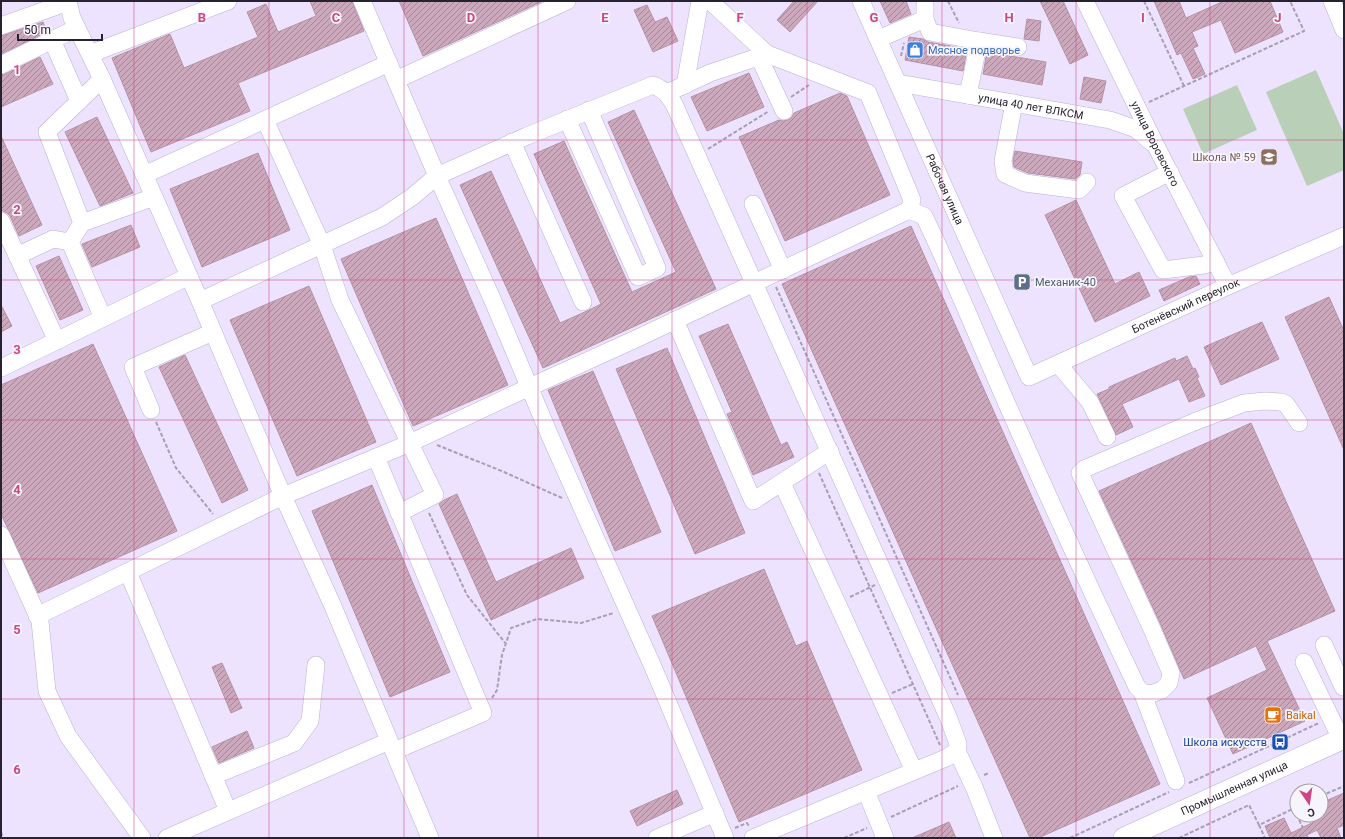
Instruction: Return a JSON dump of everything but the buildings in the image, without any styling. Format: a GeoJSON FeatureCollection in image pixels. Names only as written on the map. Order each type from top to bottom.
{"type":"FeatureCollection","features":[{"type":"Feature","properties":{"kind":"main road","name":"Промышленная улица"},"geometry":{"type":"LineString","coordinates":[[1124,838],[1342,739]]}},
{"type":"Feature","properties":{"kind":"street"},"geometry":{"type":"LineString","coordinates":[[90,54],[228,1]]}},
{"type":"Feature","properties":{"kind":"street"},"geometry":{"type":"LineString","coordinates":[[362,1],[436,176],[493,301],[529,387],[627,608],[725,838]]}},
{"type":"Feature","properties":{"kind":"street"},"geometry":{"type":"LineString","coordinates":[[396,80],[568,1]]}},
{"type":"Feature","properties":{"kind":"street"},"geometry":{"type":"LineString","coordinates":[[685,85],[700,1]]}},
{"type":"Feature","properties":{"kind":"street"},"geometry":{"type":"LineString","coordinates":[[710,1],[763,55],[782,108]]}},
{"type":"Feature","properties":{"kind":"street","name":"Рабочая улица"},"geometry":{"type":"LineString","coordinates":[[861,1],[1029,377]]}},
{"type":"Feature","properties":{"kind":"street"},"geometry":{"type":"LineString","coordinates":[[925,1],[925,19],[930,32],[1018,47]]}},
{"type":"Feature","properties":{"kind":"street","name":"улица Воровского"},"geometry":{"type":"LineString","coordinates":[[1085,1],[1157,148],[1228,286]]}},
{"type":"Feature","properties":{"kind":"street"},"geometry":{"type":"LineString","coordinates":[[1332,1],[1344,30]]}},
{"type":"Feature","properties":{"kind":"street"},"geometry":{"type":"LineString","coordinates":[[1,26],[68,2],[72,18],[102,79],[200,301],[283,496],[332,604],[430,838]]}},
{"type":"Feature","properties":{"kind":"street"},"geometry":{"type":"LineString","coordinates":[[878,39],[925,19]]}},
{"type":"Feature","properties":{"kind":"street"},"geometry":{"type":"LineString","coordinates":[[1,65],[77,28]]}},
{"type":"Feature","properties":{"kind":"street"},"geometry":{"type":"LineString","coordinates":[[52,40],[79,101]]}},
{"type":"Feature","properties":{"kind":"street"},"geometry":{"type":"LineString","coordinates":[[968,95],[973,40]]}},
{"type":"Feature","properties":{"kind":"street"},"geometry":{"type":"LineString","coordinates":[[667,93],[710,73],[763,55],[823,75],[868,93],[912,200],[909,210]]}},
{"type":"Feature","properties":{"kind":"street"},"geometry":{"type":"LineString","coordinates":[[144,175],[389,63]]}},
{"type":"Feature","properties":{"kind":"street"},"geometry":{"type":"LineString","coordinates":[[82,223],[47,132],[102,79]]}},
{"type":"Feature","properties":{"kind":"street","name":"улица 40 лет ВЛКСМ"},"geometry":{"type":"LineString","coordinates":[[898,83],[1110,120],[1136,129],[1157,148]]}},
{"type":"Feature","properties":{"kind":"street"},"geometry":{"type":"LineString","coordinates":[[200,301],[382,217],[412,196],[436,176],[566,119],[654,85],[661,87],[674,104],[887,579],[949,719],[958,744],[952,754],[753,838]]}},
{"type":"Feature","properties":{"kind":"street"},"geometry":{"type":"LineString","coordinates":[[1014,103],[1003,161],[1005,174],[1025,183],[1078,190],[1087,182]]}},
{"type":"Feature","properties":{"kind":"street"},"geometry":{"type":"LineString","coordinates":[[566,119],[638,277],[657,268],[589,110]]}},
{"type":"Feature","properties":{"kind":"street"},"geometry":{"type":"LineString","coordinates":[[265,120],[322,245],[340,300],[415,440],[435,495],[399,512]]}},
{"type":"Feature","properties":{"kind":"street"},"geometry":{"type":"LineString","coordinates":[[512,142],[583,302]]}},
{"type":"Feature","properties":{"kind":"street"},"geometry":{"type":"LineString","coordinates":[[1170,172],[1123,196],[1163,270],[1216,262]]}},
{"type":"Feature","properties":{"kind":"street"},"geometry":{"type":"LineString","coordinates":[[70,242],[82,223],[154,197]]}},
{"type":"Feature","properties":{"kind":"street"},"geometry":{"type":"LineString","coordinates":[[753,204],[777,272]]}},
{"type":"Feature","properties":{"kind":"street"},"geometry":{"type":"LineString","coordinates":[[38,616],[283,496],[415,440],[909,210],[924,216],[947,264],[1006,403],[1058,518],[1137,687],[1142,692],[1178,785]]}},
{"type":"Feature","properties":{"kind":"street"},"geometry":{"type":"LineString","coordinates":[[1,221],[57,341]]}},
{"type":"Feature","properties":{"kind":"street","name":"Ботенёвский переулок"},"geometry":{"type":"LineString","coordinates":[[1029,377],[1228,286],[1344,236]]}},
{"type":"Feature","properties":{"kind":"street"},"geometry":{"type":"LineString","coordinates":[[18,256],[53,239],[70,242]]}},
{"type":"Feature","properties":{"kind":"street"},"geometry":{"type":"LineString","coordinates":[[70,242],[103,318]]}},
{"type":"Feature","properties":{"kind":"street"},"geometry":{"type":"LineString","coordinates":[[1,368],[189,276]]}},
{"type":"Feature","properties":{"kind":"street"},"geometry":{"type":"LineString","coordinates":[[675,320],[754,501],[814,462],[828,448]]}},
{"type":"Feature","properties":{"kind":"street"},"geometry":{"type":"LineString","coordinates":[[151,410],[133,367],[213,332]]}},
{"type":"Feature","properties":{"kind":"street"},"geometry":{"type":"LineString","coordinates":[[1058,364],[1090,402],[1107,437]]}},
{"type":"Feature","properties":{"kind":"street"},"geometry":{"type":"LineString","coordinates":[[1142,692],[1151,694],[1162,690],[1169,683],[1171,674],[1080,473],[1084,468],[1194,422],[1244,403],[1266,401],[1281,402],[1286,404],[1299,423]]}},
{"type":"Feature","properties":{"kind":"street"},"geometry":{"type":"LineString","coordinates":[[166,838],[228,811],[391,746],[483,713],[376,457]]}},
{"type":"Feature","properties":{"kind":"street"},"geometry":{"type":"LineString","coordinates":[[782,482],[914,771]]}},
{"type":"Feature","properties":{"kind":"street"},"geometry":{"type":"LineString","coordinates":[[1,535],[40,621],[47,691],[68,736],[142,838]]}},
{"type":"Feature","properties":{"kind":"street"},"geometry":{"type":"LineString","coordinates":[[128,572],[228,811]]}},
{"type":"Feature","properties":{"kind":"street"},"geometry":{"type":"LineString","coordinates":[[1321,698],[1344,687],[1324,645]]}},
{"type":"Feature","properties":{"kind":"street"},"geometry":{"type":"LineString","coordinates":[[1304,662],[1330,718],[1342,739]]}},
{"type":"Feature","properties":{"kind":"street"},"geometry":{"type":"LineString","coordinates":[[213,776],[294,743],[310,721],[316,664]]}},
{"type":"Feature","properties":{"kind":"street"},"geometry":{"type":"LineString","coordinates":[[952,754],[963,780],[994,838]]}},
{"type":"Feature","properties":{"kind":"street"},"geometry":{"type":"LineString","coordinates":[[866,791],[885,838]]}},
{"type":"Feature","properties":{"kind":"street"},"geometry":{"type":"LineString","coordinates":[[657,838],[714,813]]}},
{"type":"Feature","properties":{"kind":"path"},"geometry":{"type":"LineString","coordinates":[[948,1],[973,40]]}},
{"type":"Feature","properties":{"kind":"path"},"geometry":{"type":"LineString","coordinates":[[1144,1],[1184,86]]}},
{"type":"Feature","properties":{"kind":"path"},"geometry":{"type":"LineString","coordinates":[[1138,108],[1304,31],[1290,1]]}},
{"type":"Feature","properties":{"kind":"path"},"geometry":{"type":"LineString","coordinates":[[900,61],[905,38]]}},
{"type":"Feature","properties":{"kind":"path"},"geometry":{"type":"LineString","coordinates":[[699,160],[709,148],[782,108],[823,75]]}},
{"type":"Feature","properties":{"kind":"path"},"geometry":{"type":"LineString","coordinates":[[777,272],[843,437],[958,695]]}},
{"type":"Feature","properties":{"kind":"path"},"geometry":{"type":"LineString","coordinates":[[151,410],[176,468],[222,526]]}},
{"type":"Feature","properties":{"kind":"path"},"geometry":{"type":"LineString","coordinates":[[828,448],[843,437]]}},
{"type":"Feature","properties":{"kind":"path"},"geometry":{"type":"LineString","coordinates":[[415,440],[504,472],[563,499]]}},
{"type":"Feature","properties":{"kind":"path"},"geometry":{"type":"LineString","coordinates":[[814,462],[913,684],[952,754]]}},
{"type":"Feature","properties":{"kind":"path"},"geometry":{"type":"LineString","coordinates":[[423,501],[467,595],[506,644]]}},
{"type":"Feature","properties":{"kind":"path"},"geometry":{"type":"LineString","coordinates":[[837,603],[903,571]]}},
{"type":"Feature","properties":{"kind":"path"},"geometry":{"type":"LineString","coordinates":[[483,713],[497,690],[502,655],[511,628],[537,619],[581,623],[627,608]]}},
{"type":"Feature","properties":{"kind":"path"},"geometry":{"type":"LineString","coordinates":[[881,699],[913,684]]}},
{"type":"Feature","properties":{"kind":"path"},"geometry":{"type":"LineString","coordinates":[[1070,838],[1178,785],[1330,718]]}},
{"type":"Feature","properties":{"kind":"path"},"geometry":{"type":"LineString","coordinates":[[844,838],[959,786],[963,780],[988,772]]}},
{"type":"Feature","properties":{"kind":"path"},"geometry":{"type":"LineString","coordinates":[[1329,793],[1344,786]]}},
{"type":"Feature","properties":{"kind":"path"},"geometry":{"type":"LineString","coordinates":[[1179,838],[1249,805],[1265,838]]}},
{"type":"Feature","properties":{"kind":"path"},"geometry":{"type":"LineString","coordinates":[[1259,825],[1289,811]]}},
{"type":"Feature","properties":{"kind":"path"},"geometry":{"type":"LineString","coordinates":[[1300,823],[1302,828]]}},
{"type":"Feature","properties":{"kind":"path"},"geometry":{"type":"LineString","coordinates":[[1,832],[4,838]]}},
{"type":"Feature","properties":{"kind":"green space"},"geometry":{"type":"Polygon","coordinates":[[[1316,70],[1344,134],[1344,170],[1307,186],[1266,92],[1316,70]]]}},
{"type":"Feature","properties":{"kind":"green space"},"geometry":{"type":"Polygon","coordinates":[[[1237,85],[1257,130],[1203,154],[1183,109],[1237,85]]]}},
{"type":"Feature","properties":{"kind":"place","name":"Мясное подворье"},"geometry":{"type":"Point","coordinates":[915,50]}},
{"type":"Feature","properties":{"kind":"place","name":"Школа № 59"},"geometry":{"type":"Point","coordinates":[1269,157]}},
{"type":"Feature","properties":{"kind":"place","name":"Механик-40"},"geometry":{"type":"Point","coordinates":[1022,282]}},
{"type":"Feature","properties":{"kind":"place","name":"Baikal"},"geometry":{"type":"Point","coordinates":[1273,715]}},
{"type":"Feature","properties":{"kind":"place","name":"Школа искусств"},"geometry":{"type":"Point","coordinates":[1280,742]}}]}
